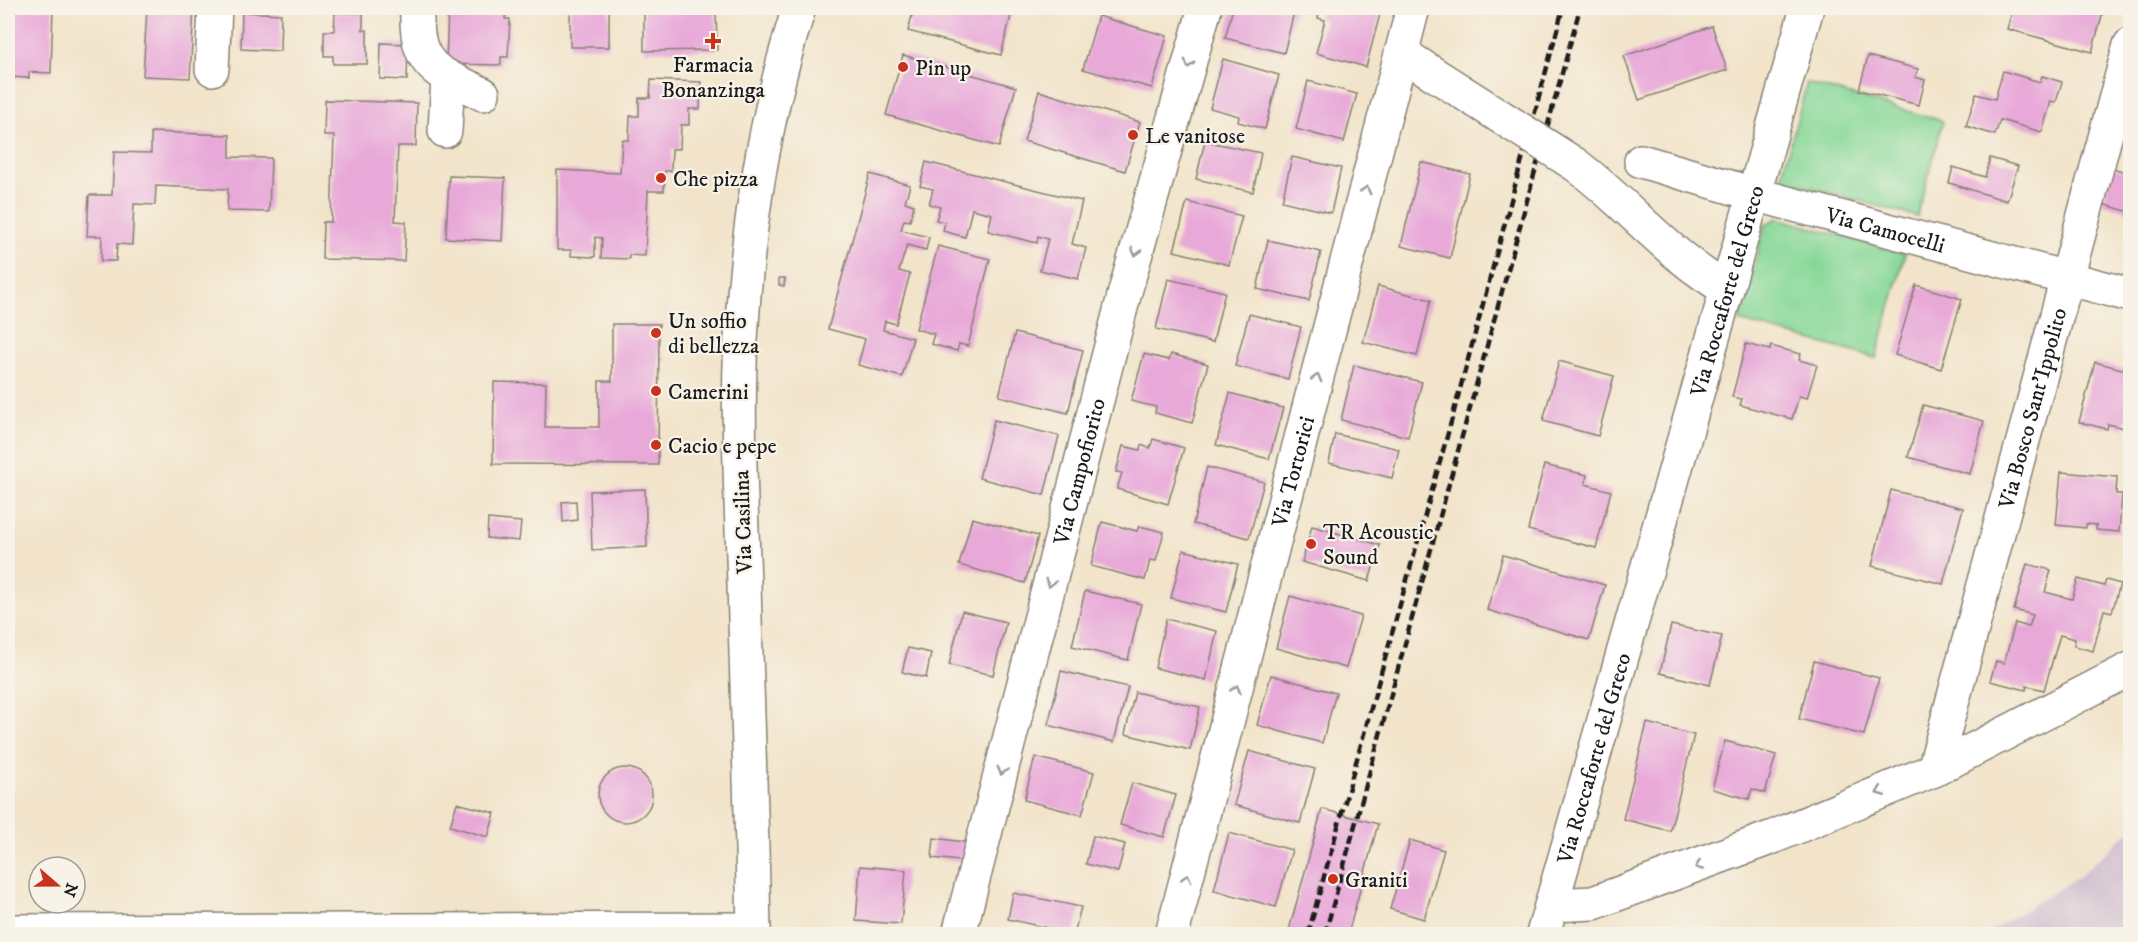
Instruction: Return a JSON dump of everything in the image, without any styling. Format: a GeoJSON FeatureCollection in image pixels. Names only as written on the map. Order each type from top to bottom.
{"type":"FeatureCollection","features":[{"type":"Feature","properties":{"kind":"street"},"geometry":{"type":"LineString","coordinates":[[212,69],[215,8]]}},
{"type":"Feature","properties":{"kind":"street"},"geometry":{"type":"LineString","coordinates":[[417,8],[417,34],[422,53],[431,66],[483,94]]}},
{"type":"Feature","properties":{"kind":"street","name":"Via Casilina"},"geometry":{"type":"LineString","coordinates":[[754,932],[740,452],[741,338],[750,233],[764,144],[780,74],[800,8]]}},
{"type":"Feature","properties":{"kind":"street","name":"Via Campofiorito"},"geometry":{"type":"LineString","coordinates":[[959,934],[1125,292],[1205,8]]}},
{"type":"Feature","properties":{"kind":"street","name":"Via Tortorici"},"geometry":{"type":"LineString","coordinates":[[1172,934],[1413,8]]}},
{"type":"Feature","properties":{"kind":"street","name":"Via Roccaforte del Greco"},"geometry":{"type":"LineString","coordinates":[[1548,920],[1807,8]]}},
{"type":"Feature","properties":{"kind":"street","name":"Via Bosco Sant'Ippolito"},"geometry":{"type":"LineString","coordinates":[[1934,770],[2130,45]]}},
{"type":"Feature","properties":{"kind":"street"},"geometry":{"type":"LineString","coordinates":[[1401,53],[1576,165],[1614,194],[1691,266],[1727,289]]}},
{"type":"Feature","properties":{"kind":"street"},"geometry":{"type":"LineString","coordinates":[[445,131],[448,77]]}},
{"type":"Feature","properties":{"kind":"street","name":"Via Camocelli"},"geometry":{"type":"LineString","coordinates":[[1641,161],[1754,194],[2130,295]]}},
{"type":"Feature","properties":{"kind":"street","name":"Via Roccaforte del Greco"},"geometry":{"type":"LineString","coordinates":[[1548,920],[1688,870],[1934,770],[2126,665]]}},
{"type":"Feature","properties":{"kind":"street"},"geometry":{"type":"LineString","coordinates":[[8,931],[754,932]]}},
{"type":"Feature","properties":{"kind":"shaded area"},"geometry":{"type":"Polygon","coordinates":[[[2130,831],[2130,934],[1986,934],[2078,877],[2130,831]]]}},
{"type":"Feature","properties":{"kind":"green space"},"geometry":{"type":"Polygon","coordinates":[[[1807,83],[1943,121],[1917,217],[1781,179],[1807,83]]]}},
{"type":"Feature","properties":{"kind":"green space"},"geometry":{"type":"Polygon","coordinates":[[[1777,218],[1905,254],[1876,358],[1739,321],[1765,225],[1777,218]]]}},
{"type":"Feature","properties":{"kind":"building"},"geometry":{"type":"Polygon","coordinates":[[[8,8],[53,8],[51,73],[29,72],[29,78],[8,77],[8,8]]]}},
{"type":"Feature","properties":{"kind":"building"},"geometry":{"type":"Polygon","coordinates":[[[147,8],[194,8],[190,78],[143,76],[147,8]]]}},
{"type":"Feature","properties":{"kind":"building"},"geometry":{"type":"Polygon","coordinates":[[[448,8],[506,8],[505,19],[510,19],[508,57],[501,57],[501,65],[446,64],[448,8]]]}},
{"type":"Feature","properties":{"kind":"building"},"geometry":{"type":"Polygon","coordinates":[[[570,8],[609,8],[609,47],[570,47],[570,8]]]}},
{"type":"Feature","properties":{"kind":"building"},"geometry":{"type":"Polygon","coordinates":[[[644,8],[716,8],[717,50],[644,51],[644,8]]]}},
{"type":"Feature","properties":{"kind":"building"},"geometry":{"type":"Polygon","coordinates":[[[914,8],[1013,8],[1001,55],[908,31],[914,8]]]}},
{"type":"Feature","properties":{"kind":"building"},"geometry":{"type":"Polygon","coordinates":[[[1233,8],[1295,8],[1284,53],[1225,38],[1233,8]]]}},
{"type":"Feature","properties":{"kind":"building"},"geometry":{"type":"Polygon","coordinates":[[[1320,8],[1358,8],[1380,14],[1366,67],[1316,53],[1325,20],[1318,18],[1320,8]]]}},
{"type":"Feature","properties":{"kind":"building"},"geometry":{"type":"Polygon","coordinates":[[[2013,8],[2104,8],[2092,52],[2007,29],[2013,8]]]}},
{"type":"Feature","properties":{"kind":"building"},"geometry":{"type":"Polygon","coordinates":[[[242,12],[281,14],[280,51],[241,49],[242,12]]]}},
{"type":"Feature","properties":{"kind":"building"},"geometry":{"type":"Polygon","coordinates":[[[335,13],[363,13],[363,30],[367,30],[367,64],[333,64],[333,56],[324,56],[324,31],[334,31],[335,13]]]}},
{"type":"Feature","properties":{"kind":"building"},"geometry":{"type":"Polygon","coordinates":[[[1098,16],[1167,36],[1152,88],[1083,69],[1098,16]]]}},
{"type":"Feature","properties":{"kind":"building"},"geometry":{"type":"Polygon","coordinates":[[[1712,26],[1727,70],[1639,100],[1624,56],[1712,26]]]}},
{"type":"Feature","properties":{"kind":"building"},"geometry":{"type":"Polygon","coordinates":[[[381,43],[408,44],[407,80],[380,79],[381,43]]]}},
{"type":"Feature","properties":{"kind":"building"},"geometry":{"type":"Polygon","coordinates":[[[903,55],[1016,87],[999,147],[886,115],[903,55]]]}},
{"type":"Feature","properties":{"kind":"building"},"geometry":{"type":"Polygon","coordinates":[[[1868,56],[1918,69],[1915,77],[1925,80],[1919,105],[1859,90],[1868,56]]]}},
{"type":"Feature","properties":{"kind":"building"},"geometry":{"type":"Polygon","coordinates":[[[1223,59],[1279,75],[1265,129],[1238,122],[1239,116],[1210,108],[1223,59]]]}},
{"type":"Feature","properties":{"kind":"building"},"geometry":{"type":"Polygon","coordinates":[[[2003,71],[2040,82],[2042,76],[2062,82],[2056,102],[2051,101],[2042,132],[2000,120],[1995,135],[1966,126],[1976,94],[1995,99],[2003,71]]]}},
{"type":"Feature","properties":{"kind":"building"},"geometry":{"type":"Polygon","coordinates":[[[651,80],[701,82],[700,109],[689,109],[689,125],[681,125],[680,149],[672,149],[671,171],[665,171],[664,191],[648,191],[645,256],[629,255],[629,259],[601,258],[602,238],[595,237],[595,257],[571,256],[571,250],[557,250],[557,170],[620,173],[622,140],[629,140],[630,116],[639,116],[639,98],[650,98],[651,80]]]}},
{"type":"Feature","properties":{"kind":"building"},"geometry":{"type":"Polygon","coordinates":[[[1308,81],[1357,94],[1344,142],[1296,129],[1308,81]]]}},
{"type":"Feature","properties":{"kind":"building"},"geometry":{"type":"Polygon","coordinates":[[[1039,91],[1140,122],[1125,171],[1024,141],[1039,91]]]}},
{"type":"Feature","properties":{"kind":"building"},"geometry":{"type":"Polygon","coordinates":[[[325,100],[417,103],[416,146],[398,146],[395,221],[406,222],[404,261],[322,259],[323,222],[331,222],[334,136],[324,136],[325,100]]]}},
{"type":"Feature","properties":{"kind":"building"},"geometry":{"type":"Polygon","coordinates":[[[151,132],[230,135],[230,157],[271,158],[269,212],[227,211],[228,189],[156,186],[155,205],[134,204],[132,245],[117,244],[116,261],[101,261],[102,236],[87,236],[89,195],[112,195],[114,152],[151,153],[151,132]]]}},
{"type":"Feature","properties":{"kind":"building"},"geometry":{"type":"Polygon","coordinates":[[[1205,141],[1261,153],[1253,192],[1196,179],[1205,141]]]}},
{"type":"Feature","properties":{"kind":"building"},"geometry":{"type":"Polygon","coordinates":[[[1292,157],[1341,168],[1331,213],[1282,201],[1292,157]]]}},
{"type":"Feature","properties":{"kind":"building"},"geometry":{"type":"Polygon","coordinates":[[[1990,158],[2018,166],[2007,201],[1949,183],[1953,167],[1985,177],[1990,158]]]}},
{"type":"Feature","properties":{"kind":"building"},"geometry":{"type":"Polygon","coordinates":[[[926,162],[1082,201],[1072,244],[1086,248],[1078,279],[1040,270],[1048,239],[1038,236],[1037,243],[988,231],[992,214],[972,209],[965,237],[943,231],[945,222],[936,220],[940,207],[929,204],[933,189],[920,186],[926,162]]]}},
{"type":"Feature","properties":{"kind":"building"},"geometry":{"type":"Polygon","coordinates":[[[1421,162],[1470,174],[1450,258],[1401,246],[1421,162]]]}},
{"type":"Feature","properties":{"kind":"building"},"geometry":{"type":"Polygon","coordinates":[[[2112,168],[2130,173],[2130,212],[2102,204],[2112,168]]]}},
{"type":"Feature","properties":{"kind":"building"},"geometry":{"type":"Polygon","coordinates":[[[870,174],[910,185],[905,202],[914,205],[910,221],[904,220],[901,230],[929,237],[926,250],[907,245],[899,271],[910,274],[896,324],[885,321],[883,330],[913,338],[902,377],[858,365],[865,339],[828,329],[870,174]]]}},
{"type":"Feature","properties":{"kind":"building"},"geometry":{"type":"Polygon","coordinates":[[[449,176],[505,178],[502,241],[446,238],[449,176]]]}},
{"type":"Feature","properties":{"kind":"building"},"geometry":{"type":"Polygon","coordinates":[[[1187,202],[1242,216],[1229,265],[1174,251],[1187,202]]]}},
{"type":"Feature","properties":{"kind":"building"},"geometry":{"type":"Polygon","coordinates":[[[1268,240],[1321,252],[1309,301],[1257,289],[1268,240]]]}},
{"type":"Feature","properties":{"kind":"building"},"geometry":{"type":"Polygon","coordinates":[[[938,246],[990,259],[968,346],[959,344],[957,351],[931,344],[934,334],[916,329],[938,246]]]}},
{"type":"Feature","properties":{"kind":"building"},"geometry":{"type":"Polygon","coordinates":[[[779,278],[785,278],[784,286],[779,285],[779,278]]]}},
{"type":"Feature","properties":{"kind":"building"},"geometry":{"type":"Polygon","coordinates":[[[1168,279],[1225,292],[1213,342],[1156,329],[1168,279]]]}},
{"type":"Feature","properties":{"kind":"building"},"geometry":{"type":"Polygon","coordinates":[[[1916,285],[1962,299],[1941,369],[1895,355],[1916,285]]]}},
{"type":"Feature","properties":{"kind":"building"},"geometry":{"type":"Polygon","coordinates":[[[1378,286],[1431,300],[1417,356],[1363,342],[1378,286]]]}},
{"type":"Feature","properties":{"kind":"building"},"geometry":{"type":"Polygon","coordinates":[[[1249,314],[1301,327],[1288,379],[1235,366],[1249,314]]]}},
{"type":"Feature","properties":{"kind":"building"},"geometry":{"type":"Polygon","coordinates":[[[612,324],[659,324],[658,465],[493,464],[494,382],[546,383],[545,427],[599,427],[599,381],[612,381],[612,324]]]}},
{"type":"Feature","properties":{"kind":"building"},"geometry":{"type":"Polygon","coordinates":[[[1015,333],[1083,350],[1068,413],[999,396],[1015,333]]]}},
{"type":"Feature","properties":{"kind":"building"},"geometry":{"type":"Polygon","coordinates":[[[1746,344],[1770,350],[1771,346],[1801,354],[1799,360],[1817,365],[1807,398],[1799,396],[1792,419],[1740,405],[1742,399],[1732,397],[1746,344]]]}},
{"type":"Feature","properties":{"kind":"building"},"geometry":{"type":"Polygon","coordinates":[[[1144,354],[1169,360],[1171,354],[1208,364],[1192,423],[1155,413],[1156,407],[1131,401],[1144,354]]]}},
{"type":"Feature","properties":{"kind":"building"},"geometry":{"type":"Polygon","coordinates":[[[1559,361],[1614,376],[1598,436],[1543,421],[1559,361]]]}},
{"type":"Feature","properties":{"kind":"building"},"geometry":{"type":"Polygon","coordinates":[[[2095,362],[2130,371],[2130,402],[2124,428],[2108,424],[2107,429],[2079,422],[2095,362]]]}},
{"type":"Feature","properties":{"kind":"building"},"geometry":{"type":"Polygon","coordinates":[[[1354,365],[1422,382],[1408,437],[1341,420],[1354,365]]]}},
{"type":"Feature","properties":{"kind":"building"},"geometry":{"type":"Polygon","coordinates":[[[1230,393],[1283,408],[1269,459],[1216,445],[1230,393]]]}},
{"type":"Feature","properties":{"kind":"building"},"geometry":{"type":"Polygon","coordinates":[[[1923,405],[1984,421],[1970,474],[1908,457],[1923,405]]]}},
{"type":"Feature","properties":{"kind":"building"},"geometry":{"type":"Polygon","coordinates":[[[994,420],[1059,436],[1044,495],[979,478],[994,420]]]}},
{"type":"Feature","properties":{"kind":"building"},"geometry":{"type":"Polygon","coordinates":[[[1335,434],[1399,449],[1392,478],[1329,463],[1335,434]]]}},
{"type":"Feature","properties":{"kind":"building"},"geometry":{"type":"Polygon","coordinates":[[[1153,439],[1184,448],[1168,504],[1117,489],[1122,473],[1116,472],[1123,446],[1140,450],[1141,445],[1150,448],[1153,439]]]}},
{"type":"Feature","properties":{"kind":"building"},"geometry":{"type":"Polygon","coordinates":[[[1544,465],[1587,475],[1585,484],[1611,491],[1596,548],[1528,530],[1544,465]]]}},
{"type":"Feature","properties":{"kind":"building"},"geometry":{"type":"Polygon","coordinates":[[[1207,467],[1264,482],[1249,538],[1193,524],[1207,467]]]}},
{"type":"Feature","properties":{"kind":"building"},"geometry":{"type":"Polygon","coordinates":[[[2061,472],[2117,477],[2116,494],[2122,494],[2119,532],[2096,530],[2096,525],[2086,524],[2086,528],[2056,525],[2061,472]]]}},
{"type":"Feature","properties":{"kind":"building"},"geometry":{"type":"Polygon","coordinates":[[[645,489],[647,547],[592,550],[590,491],[645,489]]]}},
{"type":"Feature","properties":{"kind":"building"},"geometry":{"type":"Polygon","coordinates":[[[1891,490],[1963,508],[1943,584],[1872,566],[1891,490]]]}},
{"type":"Feature","properties":{"kind":"building"},"geometry":{"type":"Polygon","coordinates":[[[576,501],[577,520],[563,522],[562,502],[576,501]]]}},
{"type":"Feature","properties":{"kind":"building"},"geometry":{"type":"Polygon","coordinates":[[[972,518],[1038,536],[1025,583],[959,565],[972,518]]]}},
{"type":"Feature","properties":{"kind":"building"},"geometry":{"type":"Polygon","coordinates":[[[488,519],[521,522],[519,541],[487,538],[488,519]]]}},
{"type":"Feature","properties":{"kind":"building"},"geometry":{"type":"Polygon","coordinates":[[[1102,522],[1137,531],[1139,526],[1164,532],[1156,561],[1150,560],[1145,580],[1091,566],[1102,522]]]}},
{"type":"Feature","properties":{"kind":"building"},"geometry":{"type":"Polygon","coordinates":[[[1312,526],[1380,545],[1369,581],[1302,562],[1312,526]]]}},
{"type":"Feature","properties":{"kind":"building"},"geometry":{"type":"Polygon","coordinates":[[[1183,550],[1238,564],[1226,612],[1171,598],[1183,550]]]}},
{"type":"Feature","properties":{"kind":"building"},"geometry":{"type":"Polygon","coordinates":[[[1503,555],[1605,585],[1589,640],[1487,610],[1503,555]]]}},
{"type":"Feature","properties":{"kind":"building"},"geometry":{"type":"Polygon","coordinates":[[[2027,564],[2051,570],[2045,592],[2072,599],[2078,579],[2104,586],[2106,580],[2120,584],[2112,612],[2104,610],[2093,651],[2074,646],[2075,639],[2060,635],[2044,690],[2027,686],[2026,690],[1990,681],[1996,661],[2004,663],[2015,623],[2029,627],[2033,615],[2014,610],[2027,564]]]}},
{"type":"Feature","properties":{"kind":"building"},"geometry":{"type":"Polygon","coordinates":[[[1085,591],[1141,604],[1128,660],[1072,646],[1085,591]]]}},
{"type":"Feature","properties":{"kind":"building"},"geometry":{"type":"Polygon","coordinates":[[[1290,596],[1361,616],[1346,668],[1276,648],[1290,596]]]}},
{"type":"Feature","properties":{"kind":"building"},"geometry":{"type":"Polygon","coordinates":[[[962,611],[1006,622],[993,675],[949,665],[962,611]]]}},
{"type":"Feature","properties":{"kind":"building"},"geometry":{"type":"Polygon","coordinates":[[[1166,619],[1217,631],[1206,680],[1155,668],[1166,619]]]}},
{"type":"Feature","properties":{"kind":"building"},"geometry":{"type":"Polygon","coordinates":[[[1671,625],[1722,636],[1710,685],[1660,673],[1671,625]]]}},
{"type":"Feature","properties":{"kind":"building"},"geometry":{"type":"Polygon","coordinates":[[[908,648],[931,653],[926,678],[902,672],[908,648]]]}},
{"type":"Feature","properties":{"kind":"building"},"geometry":{"type":"Polygon","coordinates":[[[1814,661],[1879,678],[1864,735],[1799,719],[1814,661]]]}},
{"type":"Feature","properties":{"kind":"building"},"geometry":{"type":"Polygon","coordinates":[[[1061,671],[1128,687],[1114,742],[1048,725],[1061,671]]]}},
{"type":"Feature","properties":{"kind":"building"},"geometry":{"type":"Polygon","coordinates":[[[1271,675],[1336,693],[1322,743],[1257,725],[1271,675]]]}},
{"type":"Feature","properties":{"kind":"building"},"geometry":{"type":"Polygon","coordinates":[[[1135,692],[1200,707],[1190,750],[1125,734],[1135,692]]]}},
{"type":"Feature","properties":{"kind":"building"},"geometry":{"type":"Polygon","coordinates":[[[1647,723],[1694,735],[1670,831],[1623,819],[1647,723]]]}},
{"type":"Feature","properties":{"kind":"building"},"geometry":{"type":"Polygon","coordinates":[[[1725,741],[1776,755],[1765,793],[1752,789],[1749,799],[1712,789],[1725,741]]]}},
{"type":"Feature","properties":{"kind":"building"},"geometry":{"type":"Polygon","coordinates":[[[1249,751],[1315,769],[1300,823],[1234,805],[1249,751]]]}},
{"type":"Feature","properties":{"kind":"building"},"geometry":{"type":"Polygon","coordinates":[[[1035,757],[1094,772],[1082,815],[1024,800],[1035,757]]]}},
{"type":"Feature","properties":{"kind":"building"},"geometry":{"type":"Polygon","coordinates":[[[620,768],[630,768],[640,772],[648,780],[652,795],[648,810],[640,818],[630,822],[620,822],[610,818],[602,810],[598,800],[598,790],[602,780],[610,772],[620,768]]]}},
{"type":"Feature","properties":{"kind":"building"},"geometry":{"type":"Polygon","coordinates":[[[1132,783],[1176,795],[1164,837],[1120,825],[1132,783]]]}},
{"type":"Feature","properties":{"kind":"building"},"geometry":{"type":"Polygon","coordinates":[[[457,803],[495,813],[488,837],[450,826],[457,803]]]}},
{"type":"Feature","properties":{"kind":"building","name":"Graniti"},"geometry":{"type":"Polygon","coordinates":[[[1322,809],[1378,824],[1348,934],[1288,934],[1322,809]]]}},
{"type":"Feature","properties":{"kind":"building"},"geometry":{"type":"Polygon","coordinates":[[[1229,833],[1292,850],[1276,907],[1214,890],[1229,833]]]}},
{"type":"Feature","properties":{"kind":"building"},"geometry":{"type":"Polygon","coordinates":[[[1093,836],[1125,844],[1118,872],[1086,864],[1093,836]]]}},
{"type":"Feature","properties":{"kind":"building"},"geometry":{"type":"Polygon","coordinates":[[[934,838],[971,843],[969,862],[932,858],[934,838]]]}},
{"type":"Feature","properties":{"kind":"building"},"geometry":{"type":"Polygon","coordinates":[[[1410,840],[1444,850],[1424,919],[1390,909],[1410,840]]]}},
{"type":"Feature","properties":{"kind":"building"},"geometry":{"type":"Polygon","coordinates":[[[860,866],[906,870],[901,924],[856,921],[860,866]]]}},
{"type":"Feature","properties":{"kind":"building"},"geometry":{"type":"Polygon","coordinates":[[[1013,893],[1081,907],[1074,934],[1008,919],[1013,893]]]}},
{"type":"Feature","properties":{"kind":"railway"},"geometry":{"type":"LineString","coordinates":[[1308,934],[1453,415],[1563,8]]}},
{"type":"Feature","properties":{"kind":"railway"},"geometry":{"type":"LineString","coordinates":[[1325,934],[1580,8]]}},
{"type":"Feature","properties":{"kind":"place","name":"Farmacia Bonanzinga"},"geometry":{"type":"Point","coordinates":[713,41]}},
{"type":"Feature","properties":{"kind":"place","name":"Pin up"},"geometry":{"type":"Point","coordinates":[903,67]}},
{"type":"Feature","properties":{"kind":"place","name":"Le vanitose"},"geometry":{"type":"Point","coordinates":[1133,135]}},
{"type":"Feature","properties":{"kind":"place","name":"Che pizza"},"geometry":{"type":"Point","coordinates":[661,178]}},
{"type":"Feature","properties":{"kind":"place","name":"Un soffio di bellezza"},"geometry":{"type":"Point","coordinates":[656,333]}},
{"type":"Feature","properties":{"kind":"place","name":"Camerini"},"geometry":{"type":"Point","coordinates":[656,391]}},
{"type":"Feature","properties":{"kind":"place","name":"Cacio e pepe"},"geometry":{"type":"Point","coordinates":[656,445]}},
{"type":"Feature","properties":{"kind":"place","name":"TR Acoustic Sound"},"geometry":{"type":"Point","coordinates":[1311,544]}},
{"type":"Feature","properties":{"kind":"place","name":"Graniti"},"geometry":{"type":"Point","coordinates":[1333,879]}}]}
